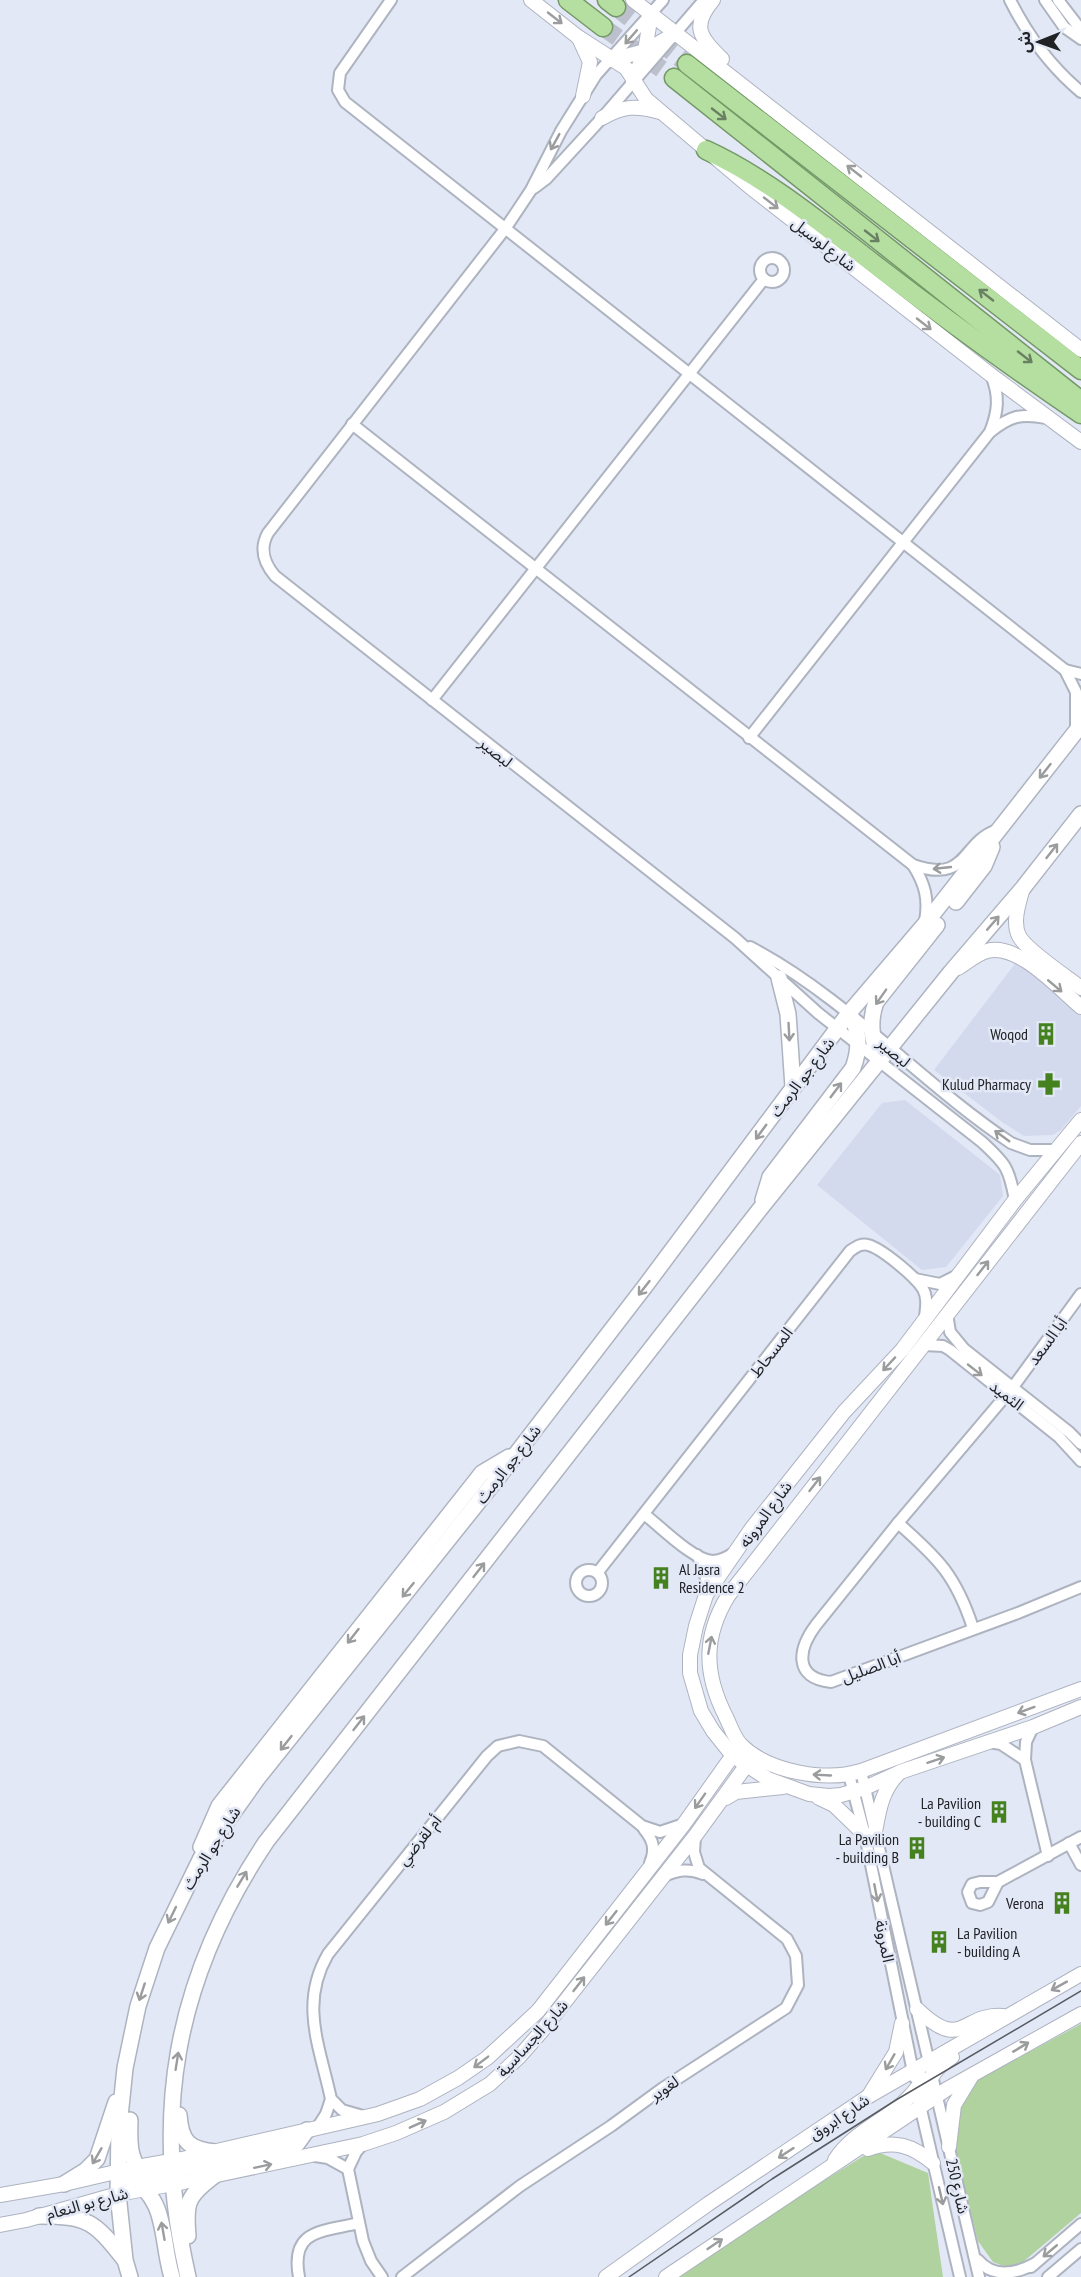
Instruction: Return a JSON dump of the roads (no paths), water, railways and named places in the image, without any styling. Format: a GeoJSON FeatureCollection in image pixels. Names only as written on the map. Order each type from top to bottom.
{"type":"FeatureCollection","features":[{"type":"Feature","properties":{"kind":"highway"},"geometry":{"type":"LineString","coordinates":[[568,0],[603,27]]}},
{"type":"Feature","properties":{"kind":"highway"},"geometry":{"type":"LineString","coordinates":[[687,64],[1081,370]]}},
{"type":"Feature","properties":{"kind":"highway"},"geometry":{"type":"LineString","coordinates":[[674,78],[1081,401]]}},
{"type":"Feature","properties":{"kind":"highway"},"geometry":{"type":"LineString","coordinates":[[706,150],[734,163],[794,204],[991,351],[1081,414]]}},
{"type":"Feature","properties":{"kind":"main road","name":"شارع جو الرمث"},"geometry":{"type":"LineString","coordinates":[[130,2277],[124,2260],[117,2172],[123,2082],[138,2007],[157,1948],[188,1881],[222,1827],[257,1779],[516,1453],[646,1285],[849,1013],[925,924],[1078,729]]}},
{"type":"Feature","properties":{"kind":"main road"},"geometry":{"type":"LineString","coordinates":[[182,2275],[172,2172],[173,2093],[185,2018],[199,1971],[218,1924],[251,1864],[760,1209],[1081,814]]}},
{"type":"Feature","properties":{"kind":"main road"},"geometry":{"type":"LineString","coordinates":[[879,1062],[871,1032],[872,1013],[876,1002],[984,866],[998,830]]}},
{"type":"Feature","properties":{"kind":"main road"},"geometry":{"type":"LineString","coordinates":[[779,978],[788,1014],[793,1087]]}},
{"type":"Feature","properties":{"kind":"main road"},"geometry":{"type":"LineString","coordinates":[[760,1209],[770,1177],[853,1068],[858,1056],[858,1043],[856,1024],[849,1013]]}},
{"type":"Feature","properties":{"kind":"main road"},"geometry":{"type":"LineString","coordinates":[[131,2037],[135,2052],[129,2138],[133,2159],[140,2177],[156,2203],[182,2275]]}},
{"type":"Feature","properties":{"kind":"main road"},"geometry":{"type":"LineString","coordinates":[[64,2184],[85,2171],[97,2159],[123,2082]]}},
{"type":"Feature","properties":{"kind":"main road"},"geometry":{"type":"LineString","coordinates":[[173,2093],[186,2143],[199,2150],[215,2152]]}},
{"type":"Feature","properties":{"kind":"main road"},"geometry":{"type":"LineString","coordinates":[[117,2172],[140,2177],[286,2148],[297,2144],[312,2129]]}},
{"type":"Feature","properties":{"kind":"main road"},"geometry":{"type":"LineString","coordinates":[[182,2275],[189,2255],[186,2218],[188,2201],[195,2191],[214,2176]]}},
{"type":"Feature","properties":{"kind":"main road"},"geometry":{"type":"LineString","coordinates":[[118,2194],[140,2177]]}},
{"type":"Feature","properties":{"kind":"main road"},"geometry":{"type":"LineString","coordinates":[[39,2216],[67,2216],[88,2221],[104,2234],[124,2260]]}},
{"type":"Feature","properties":{"kind":"street"},"geometry":{"type":"LineString","coordinates":[[391,0],[342,69],[338,80],[340,94],[345,102],[1065,670],[1081,674]]}},
{"type":"Feature","properties":{"kind":"street","name":"شارع لوسيل"},"geometry":{"type":"LineString","coordinates":[[531,0],[578,37],[626,68],[640,93],[750,187],[991,375],[1081,442]]}},
{"type":"Feature","properties":{"kind":"street"},"geometry":{"type":"LineString","coordinates":[[531,190],[546,179],[602,118],[704,0]]}},
{"type":"Feature","properties":{"kind":"street"},"geometry":{"type":"LineString","coordinates":[[713,0],[702,14],[701,34],[705,43],[728,64],[739,82]]}},
{"type":"Feature","properties":{"kind":"street"},"geometry":{"type":"LineString","coordinates":[[1010,0],[1042,51],[1081,92]]}},
{"type":"Feature","properties":{"kind":"street"},"geometry":{"type":"LineString","coordinates":[[1045,0],[1064,27],[1081,39]]}},
{"type":"Feature","properties":{"kind":"street"},"geometry":{"type":"LineString","coordinates":[[1058,0],[1081,30]]}},
{"type":"Feature","properties":{"kind":"street"},"geometry":{"type":"LineString","coordinates":[[662,1],[659,12],[664,19],[679,29],[739,82],[1081,350]]}},
{"type":"Feature","properties":{"kind":"street"},"geometry":{"type":"LineString","coordinates":[[662,1],[596,75],[549,154],[531,190],[505,229],[352,424],[913,865],[926,891],[925,924]]}},
{"type":"Feature","properties":{"kind":"street"},"geometry":{"type":"LineString","coordinates":[[619,2],[651,14],[679,29]]}},
{"type":"Feature","properties":{"kind":"street"},"geometry":{"type":"LineString","coordinates":[[633,81],[645,51],[651,14]]}},
{"type":"Feature","properties":{"kind":"street"},"geometry":{"type":"LineString","coordinates":[[611,60],[645,51],[679,29]]}},
{"type":"Feature","properties":{"kind":"street"},"geometry":{"type":"LineString","coordinates":[[578,37],[590,62],[583,96]]}},
{"type":"Feature","properties":{"kind":"street"},"geometry":{"type":"LineString","coordinates":[[602,118],[615,110],[629,107],[662,112]]}},
{"type":"Feature","properties":{"kind":"street"},"geometry":{"type":"LineString","coordinates":[[432,700],[764,279]]}},
{"type":"Feature","properties":{"kind":"street"},"geometry":{"type":"LineString","coordinates":[[750,738],[990,432],[998,403],[991,375]]}},
{"type":"Feature","properties":{"kind":"street"},"geometry":{"type":"LineString","coordinates":[[990,432],[1012,418],[1034,416],[1047,418]]}},
{"type":"Feature","properties":{"kind":"street","name":"لبصير"},"geometry":{"type":"LineString","coordinates":[[352,424],[268,533],[263,545],[264,559],[275,576],[735,939],[838,1029],[938,1106],[1004,1163],[1011,1174],[1016,1200]]}},
{"type":"Feature","properties":{"kind":"street"},"geometry":{"type":"LineString","coordinates":[[1065,670],[1076,692],[1078,729]]}},
{"type":"Feature","properties":{"kind":"street"},"geometry":{"type":"LineString","coordinates":[[913,865],[937,869],[956,865],[962,862],[981,838],[998,830]]}},
{"type":"Feature","properties":{"kind":"street"},"geometry":{"type":"LineString","coordinates":[[1023,888],[1017,916],[1019,936],[1031,949],[1081,988]]}},
{"type":"Feature","properties":{"kind":"street","name":"لبصير"},"geometry":{"type":"LineString","coordinates":[[735,939],[768,956],[849,1013],[1011,1143],[1030,1150],[1057,1150]]}},
{"type":"Feature","properties":{"kind":"street"},"geometry":{"type":"LineString","coordinates":[[951,972],[981,953],[999,949],[1023,958],[1081,1007]]}},
{"type":"Feature","properties":{"kind":"street","name":"شارع المرونه"},"geometry":{"type":"LineString","coordinates":[[1081,1120],[958,1274],[902,1350],[844,1412],[752,1528],[706,1595],[690,1655],[690,1673],[701,1711],[713,1731],[751,1760],[797,1773],[823,1776],[855,1773],[1081,1689]]}},
{"type":"Feature","properties":{"kind":"street","name":"شارع المرونه"},"geometry":{"type":"LineString","coordinates":[[737,1750],[712,1683],[708,1657],[714,1626],[722,1606],[744,1574],[1081,1143]]}},
{"type":"Feature","properties":{"kind":"street","name":"المسحاط"},"geometry":{"type":"LineString","coordinates":[[598,1572],[850,1251],[859,1245],[868,1245],[878,1250],[915,1279]]}},
{"type":"Feature","properties":{"kind":"street"},"geometry":{"type":"LineString","coordinates":[[915,1279],[940,1284],[958,1274]]}},
{"type":"Feature","properties":{"kind":"street"},"geometry":{"type":"LineString","coordinates":[[915,1279],[924,1292],[925,1317]]}},
{"type":"Feature","properties":{"kind":"street","name":"أبا السعد"},"geometry":{"type":"LineString","coordinates":[[1010,1391],[1081,1294]]}},
{"type":"Feature","properties":{"kind":"street","name":"الثميد"},"geometry":{"type":"LineString","coordinates":[[947,1314],[948,1329],[958,1343],[1059,1437],[1081,1461]]}},
{"type":"Feature","properties":{"kind":"street","name":"الثميد"},"geometry":{"type":"LineString","coordinates":[[924,1345],[943,1346],[950,1350],[1069,1432],[1081,1444]]}},
{"type":"Feature","properties":{"kind":"street","name":"أبا الصليل"},"geometry":{"type":"LineString","coordinates":[[1010,1391],[898,1523],[807,1638],[803,1650],[803,1666],[809,1675],[824,1681],[841,1679],[1081,1587]]}},
{"type":"Feature","properties":{"kind":"street"},"geometry":{"type":"LineString","coordinates":[[645,1514],[697,1555],[716,1561],[727,1558],[738,1550]]}},
{"type":"Feature","properties":{"kind":"street"},"geometry":{"type":"LineString","coordinates":[[898,1523],[927,1548],[945,1568],[963,1598],[973,1628]]}},
{"type":"Feature","properties":{"kind":"street"},"geometry":{"type":"LineString","coordinates":[[697,1555],[705,1569],[706,1595]]}},
{"type":"Feature","properties":{"kind":"street","name":"شارع المرونه"},"geometry":{"type":"LineString","coordinates":[[751,1760],[757,1774],[809,1794],[829,1796],[859,1790],[900,1772],[1034,1727],[1081,1707]]}},
{"type":"Feature","properties":{"kind":"street"},"geometry":{"type":"LineString","coordinates":[[1034,1727],[1026,1742],[1025,1760],[1048,1856]]}},
{"type":"Feature","properties":{"kind":"street"},"geometry":{"type":"LineString","coordinates":[[713,1731],[719,1748],[716,1779]]}},
{"type":"Feature","properties":{"kind":"street","name":"أم لقرضي"},"geometry":{"type":"LineString","coordinates":[[331,2099],[312,2007],[313,1992],[320,1969],[328,1954],[487,1756],[498,1746],[519,1741],[543,1746],[642,1826],[651,1838],[654,1854],[647,1871]]}},
{"type":"Feature","properties":{"kind":"street"},"geometry":{"type":"LineString","coordinates":[[989,1743],[1001,1744],[1025,1760]]}},
{"type":"Feature","properties":{"kind":"street","name":"شارع الجساسية"},"geometry":{"type":"LineString","coordinates":[[172,2172],[215,2152],[366,2117],[434,2092],[458,2079],[487,2058],[538,2012],[684,1824],[737,1750]]}},
{"type":"Feature","properties":{"kind":"street","name":"شارع الجساسية"},"geometry":{"type":"LineString","coordinates":[[172,2172],[214,2176],[363,2144],[416,2126],[490,2084],[541,2032],[724,1799],[751,1760]]}},
{"type":"Feature","properties":{"kind":"street"},"geometry":{"type":"LineString","coordinates":[[809,1794],[834,1805],[870,1833],[890,1782],[900,1772]]}},
{"type":"Feature","properties":{"kind":"street","name":"المرونة"},"geometry":{"type":"LineString","coordinates":[[855,1773],[917,2009],[937,2095]]}},
{"type":"Feature","properties":{"kind":"street"},"geometry":{"type":"LineString","coordinates":[[724,1799],[736,1792],[785,1786]]}},
{"type":"Feature","properties":{"kind":"street"},"geometry":{"type":"LineString","coordinates":[[642,1826],[660,1832],[684,1824]]}},
{"type":"Feature","properties":{"kind":"street","name":"المرونة"},"geometry":{"type":"LineString","coordinates":[[870,1833],[902,2023],[920,2107]]}},
{"type":"Feature","properties":{"kind":"street","name":"لغوير"},"geometry":{"type":"LineString","coordinates":[[402,2277],[520,2186],[663,2088],[786,2008],[798,1985],[798,1965],[793,1948],[787,1939],[699,1868],[694,1852],[695,1836]]}},
{"type":"Feature","properties":{"kind":"street"},"geometry":{"type":"LineString","coordinates":[[998,1882],[1081,1838]]}},
{"type":"Feature","properties":{"kind":"street"},"geometry":{"type":"LineString","coordinates":[[1069,1843],[1081,1865]]}},
{"type":"Feature","properties":{"kind":"street"},"geometry":{"type":"LineString","coordinates":[[663,1876],[685,1870],[706,1875]]}},
{"type":"Feature","properties":{"kind":"street","name":"شارع ابروق"},"geometry":{"type":"LineString","coordinates":[[606,2277],[708,2204],[869,2096],[912,2072],[930,2069],[1005,2016],[1081,1974]]}},
{"type":"Feature","properties":{"kind":"street"},"geometry":{"type":"LineString","coordinates":[[833,2165],[847,2145],[905,2103],[917,2090],[930,2069],[1016,2018],[1037,1998]]}},
{"type":"Feature","properties":{"kind":"street"},"geometry":{"type":"LineString","coordinates":[[917,2009],[936,2025],[950,2030],[962,2029],[990,2015],[1005,2016]]}},
{"type":"Feature","properties":{"kind":"street"},"geometry":{"type":"LineString","coordinates":[[666,2277],[937,2095],[1081,2014]]}},
{"type":"Feature","properties":{"kind":"street"},"geometry":{"type":"LineString","coordinates":[[869,2096],[896,2052],[902,2023]]}},
{"type":"Feature","properties":{"kind":"street"},"geometry":{"type":"LineString","coordinates":[[920,2107],[930,2069]]}},
{"type":"Feature","properties":{"kind":"street"},"geometry":{"type":"LineString","coordinates":[[949,2147],[954,2105],[971,2077]]}},
{"type":"Feature","properties":{"kind":"street","name":"شارع 250"},"geometry":{"type":"LineString","coordinates":[[937,2095],[979,2277]]}},
{"type":"Feature","properties":{"kind":"street"},"geometry":{"type":"LineString","coordinates":[[312,2129],[326,2114],[331,2099],[342,2110],[366,2117]]}},
{"type":"Feature","properties":{"kind":"street","name":"شارع 250"},"geometry":{"type":"LineString","coordinates":[[920,2107],[960,2277]]}},
{"type":"Feature","properties":{"kind":"street"},"geometry":{"type":"LineString","coordinates":[[852,2153],[884,2144],[897,2143],[918,2151],[933,2163]]}},
{"type":"Feature","properties":{"kind":"street"},"geometry":{"type":"LineString","coordinates":[[363,2144],[356,2152],[348,2169],[358,2223],[371,2261],[382,2277]]}},
{"type":"Feature","properties":{"kind":"street"},"geometry":{"type":"LineString","coordinates":[[311,2156],[328,2158],[348,2169]]}},
{"type":"Feature","properties":{"kind":"street","name":"شارع بو النعام"},"geometry":{"type":"LineString","coordinates":[[0,2195],[117,2172]]}},
{"type":"Feature","properties":{"kind":"street","name":"شارع بو النعام"},"geometry":{"type":"LineString","coordinates":[[0,2225],[118,2194]]}},
{"type":"Feature","properties":{"kind":"street"},"geometry":{"type":"LineString","coordinates":[[299,2277],[297,2251],[307,2237],[358,2223]]}},
{"type":"Feature","properties":{"kind":"street"},"geometry":{"type":"LineString","coordinates":[[1020,2277],[1081,2224]]}},
{"type":"Feature","properties":{"kind":"street"},"geometry":{"type":"LineString","coordinates":[[972,2245],[981,2265],[996,2275],[1009,2276],[1034,2264]]}},
{"type":"Feature","properties":{"kind":"street"},"geometry":{"type":"LineString","coordinates":[[1048,2277],[1081,2249]]}},
{"type":"Feature","properties":{"kind":"tunnel"},"geometry":{"type":"LineString","coordinates":[[616,7],[687,64]]}},
{"type":"Feature","properties":{"kind":"tunnel"},"geometry":{"type":"LineString","coordinates":[[603,27],[674,78]]}},
{"type":"Feature","properties":{"kind":"tram line"},"geometry":{"type":"LineString","coordinates":[[629,2277],[772,2179],[896,2100],[1081,1991]]}},
{"type":"Feature","properties":{"kind":"place","name":"Woqod"},"geometry":{"type":"Point","coordinates":[1046,1034]}},
{"type":"Feature","properties":{"kind":"place","name":"Kulud Pharmacy"},"geometry":{"type":"Point","coordinates":[1049,1084]}},
{"type":"Feature","properties":{"kind":"place","name":"Al Jasra Residence 2"},"geometry":{"type":"Point","coordinates":[661,1578]}},
{"type":"Feature","properties":{"kind":"place","name":"La Pavilion - building C"},"geometry":{"type":"Point","coordinates":[999,1812]}},
{"type":"Feature","properties":{"kind":"place","name":"La Pavilion - building B"},"geometry":{"type":"Point","coordinates":[917,1848]}},
{"type":"Feature","properties":{"kind":"place","name":"Verona"},"geometry":{"type":"Point","coordinates":[1062,1903]}},
{"type":"Feature","properties":{"kind":"place","name":"La Pavilion - building A"},"geometry":{"type":"Point","coordinates":[939,1942]}}]}
